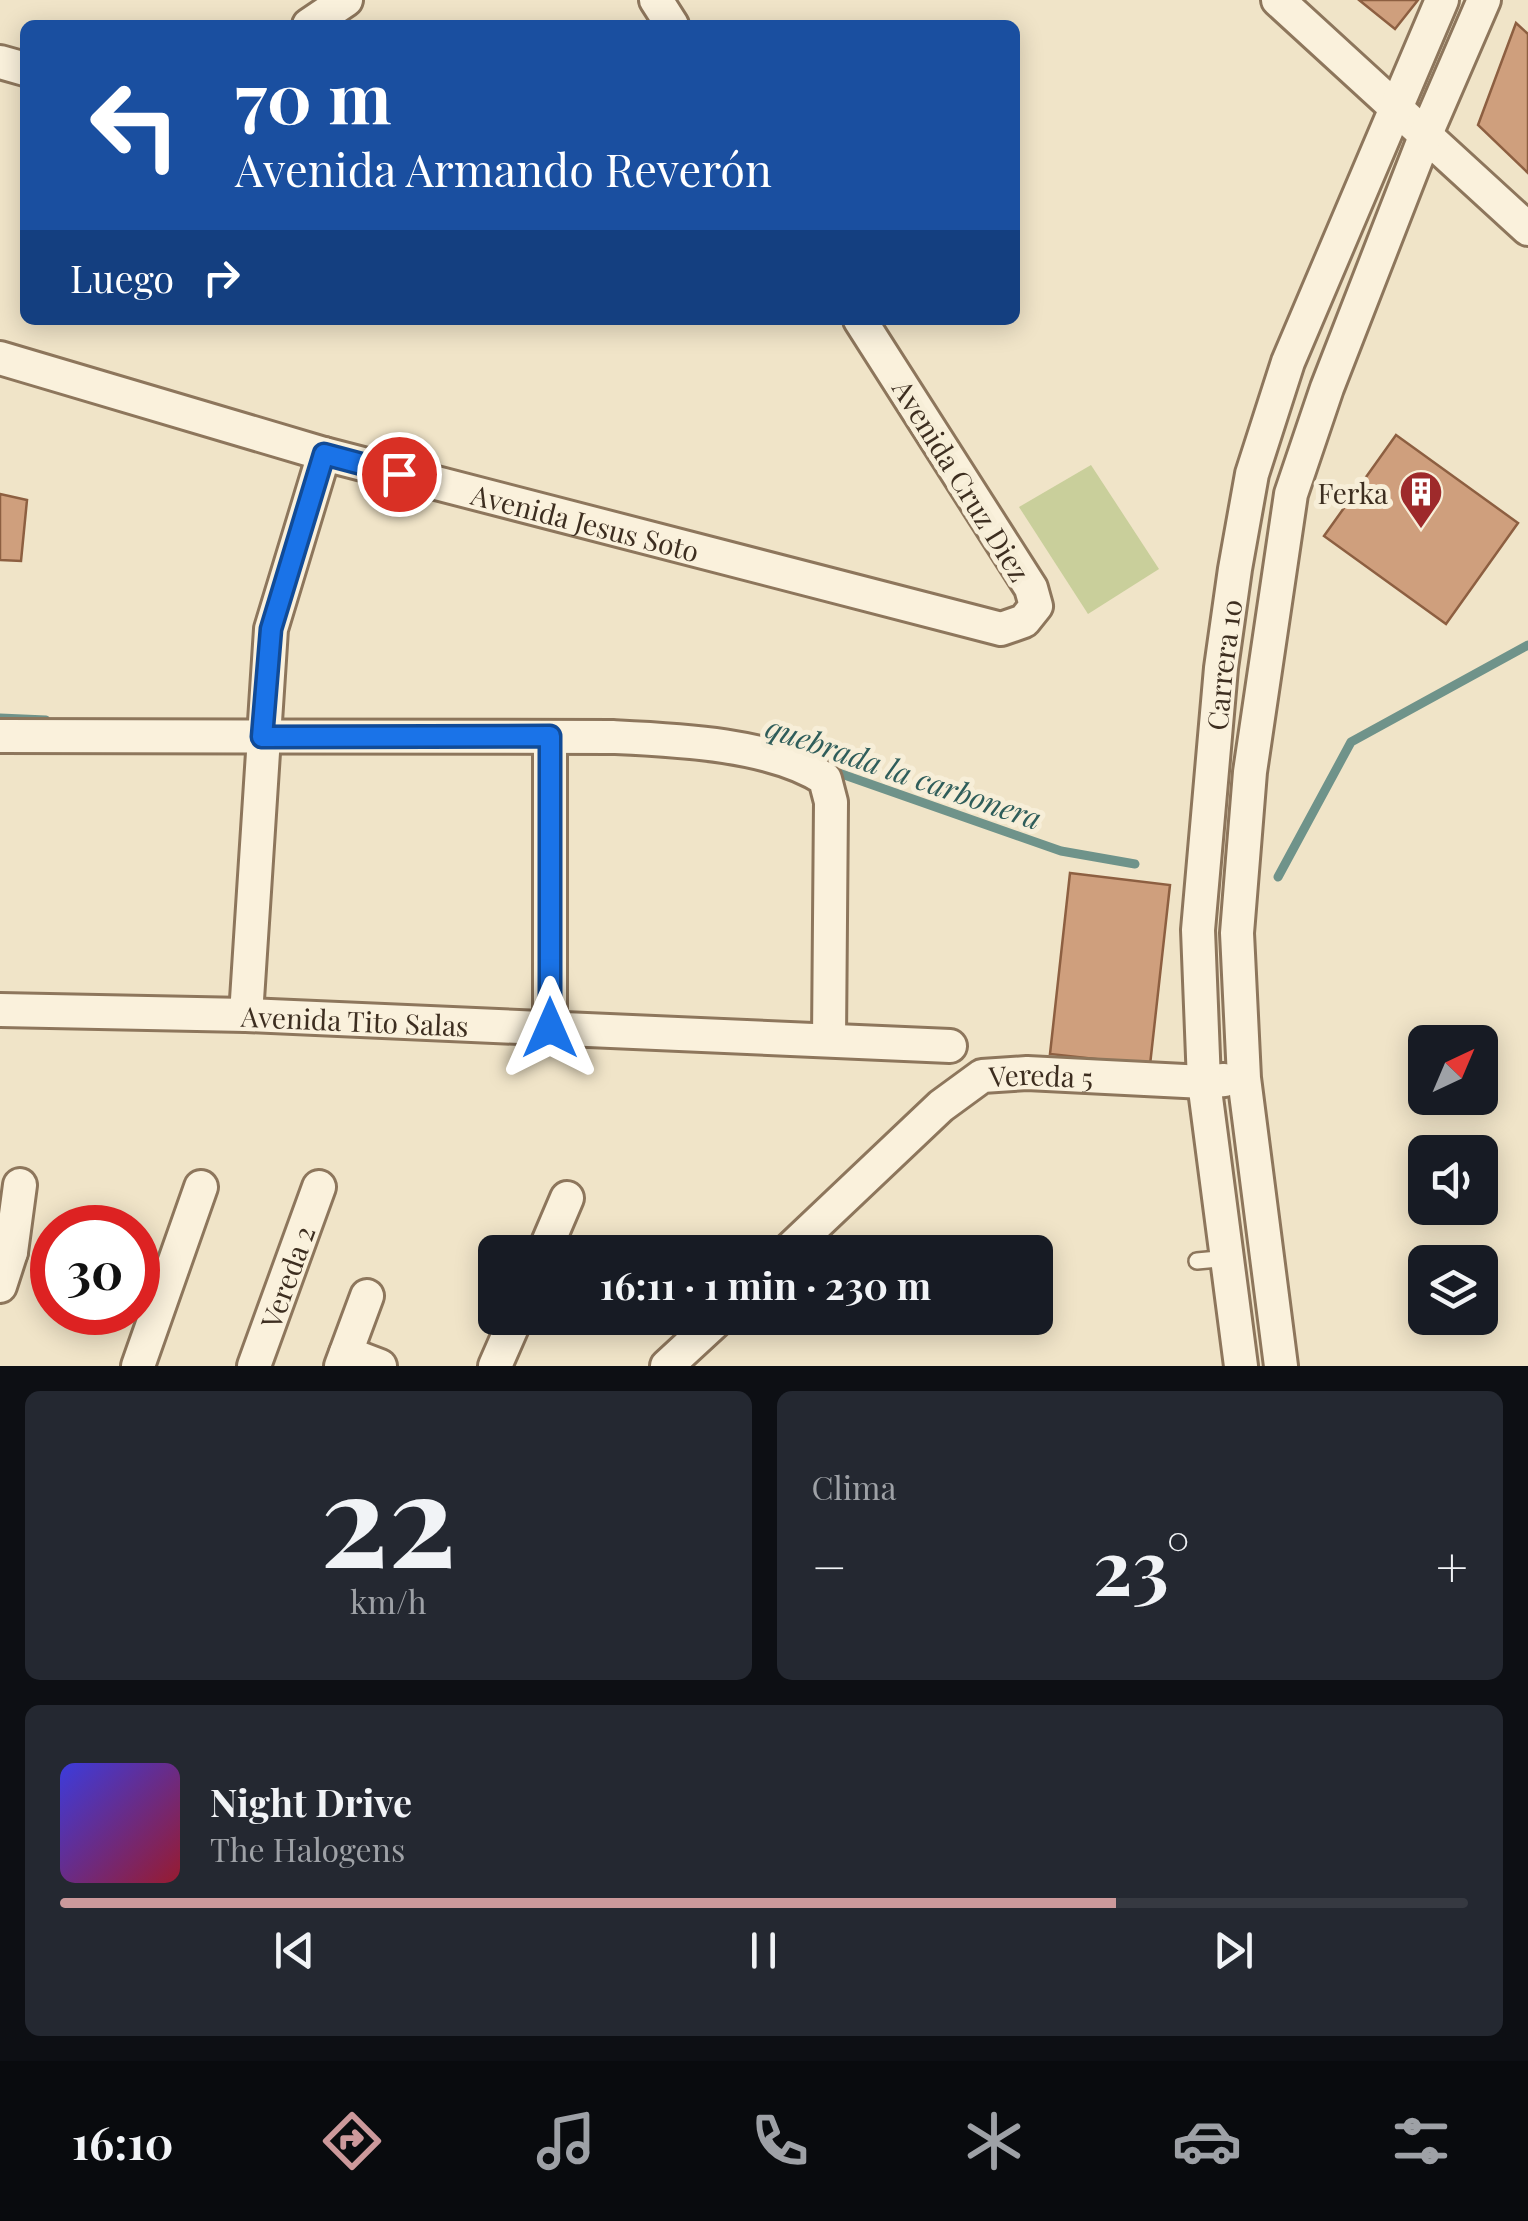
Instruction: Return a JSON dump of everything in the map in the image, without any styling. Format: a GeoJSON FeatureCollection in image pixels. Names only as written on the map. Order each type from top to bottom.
{"type":"FeatureCollection","features":[{"type":"Feature","properties":{"kind":"street"},"geometry":{"type":"LineString","coordinates":[[316,20],[346,0]]}},
{"type":"Feature","properties":{"kind":"street"},"geometry":{"type":"LineString","coordinates":[[1278,0],[1528,229]]}},
{"type":"Feature","properties":{"kind":"street","name":"Carrera 10"},"geometry":{"type":"LineString","coordinates":[[1241,1366],[1213,1259],[1198,930],[1221,668],[1252,474],[1288,362],[1442,0]]}},
{"type":"Feature","properties":{"kind":"street","name":"Carrera 10"},"geometry":{"type":"LineString","coordinates":[[1281,1366],[1244,1078],[1237,934],[1250,772],[1291,494],[1326,388],[1426,134],[1484,0]]}},
{"type":"Feature","properties":{"kind":"street","name":"Avenida Cruz Diez"},"geometry":{"type":"LineString","coordinates":[[863,325],[1030,588],[1036,606],[1024,622],[1001,629]]}},
{"type":"Feature","properties":{"kind":"street","name":"Avenida Jesus Soto"},"geometry":{"type":"LineString","coordinates":[[0,358],[324,454],[1001,629]]}},
{"type":"Feature","properties":{"kind":"street"},"geometry":{"type":"LineString","coordinates":[[246,1015],[271,629],[324,454]]}},
{"type":"Feature","properties":{"kind":"street"},"geometry":{"type":"LineString","coordinates":[[0,736],[550,736],[701,741],[807,767],[826,779],[831,802],[829,1039]]}},
{"type":"Feature","properties":{"kind":"street"},"geometry":{"type":"LineString","coordinates":[[550,736],[550,1028]]}},
{"type":"Feature","properties":{"kind":"street","name":"Avenida Tito Salas"},"geometry":{"type":"LineString","coordinates":[[0,1010],[246,1015],[950,1046]]}},
{"type":"Feature","properties":{"kind":"street","name":"Vereda 5"},"geometry":{"type":"LineString","coordinates":[[806,1235],[941,1106],[982,1076],[1027,1073],[1204,1082],[1244,1078]]}},
{"type":"Feature","properties":{"kind":"street"},"geometry":{"type":"LineString","coordinates":[[0,1286],[20,1185]]}},
{"type":"Feature","properties":{"kind":"street","name":"Vereda 2"},"geometry":{"type":"LineString","coordinates":[[254,1366],[319,1186]]}},
{"type":"Feature","properties":{"kind":"street"},"geometry":{"type":"LineString","coordinates":[[138,1366],[201,1187]]}},
{"type":"Feature","properties":{"kind":"street"},"geometry":{"type":"LineString","coordinates":[[551,1235],[567,1198]]}},
{"type":"Feature","properties":{"kind":"street"},"geometry":{"type":"LineString","coordinates":[[367,1296],[343,1360],[380,1366]]}},
{"type":"Feature","properties":{"kind":"street"},"geometry":{"type":"LineString","coordinates":[[495,1366],[509,1335]]}},
{"type":"Feature","properties":{"kind":"street"},"geometry":{"type":"LineString","coordinates":[[666,1366],[700,1335]]}},
{"type":"Feature","properties":{"kind":"green space"},"geometry":{"type":"Polygon","coordinates":[[[1091,465],[1159,569],[1088,614],[1019,507],[1091,465]]]}},
{"type":"Feature","properties":{"kind":"building"},"geometry":{"type":"Polygon","coordinates":[[[1359,0],[1418,0],[1395,29],[1359,0]]]}},
{"type":"Feature","properties":{"kind":"building"},"geometry":{"type":"Polygon","coordinates":[[[1516,23],[1528,34],[1528,173],[1478,125],[1516,23]]]}},
{"type":"Feature","properties":{"kind":"building","name":"Ferka"},"geometry":{"type":"Polygon","coordinates":[[[1396,435],[1518,523],[1446,624],[1324,536],[1396,435]]]}},
{"type":"Feature","properties":{"kind":"building"},"geometry":{"type":"Polygon","coordinates":[[[0,494],[27,500],[21,561],[0,560],[0,494]]]}},
{"type":"Feature","properties":{"kind":"building"},"geometry":{"type":"Polygon","coordinates":[[[1070,873],[1170,885],[1150,1065],[1050,1054],[1070,873]]]}},
{"type":"Feature","properties":{"kind":"waterway","name":"quebrada la carbonera"},"geometry":{"type":"LineString","coordinates":[[1278,877],[1351,742],[1528,645]]}},
{"type":"Feature","properties":{"kind":"waterway","name":"quebrada la carbonera"},"geometry":{"type":"LineString","coordinates":[[0,718],[46,720]]}},
{"type":"Feature","properties":{"kind":"waterway","name":"quebrada la carbonera"},"geometry":{"type":"LineString","coordinates":[[833,771],[1061,851],[1135,864]]}},
{"type":"Feature","properties":{"kind":"place","name":"Ferka"},"geometry":{"type":"Point","coordinates":[1421,530]}},
{"type":"Feature","properties":{"kind":"route"},"geometry":{"type":"LineString","coordinates":[[399,474],[324,454],[271,629],[262,737],[550,736],[550,1028]]}}]}
